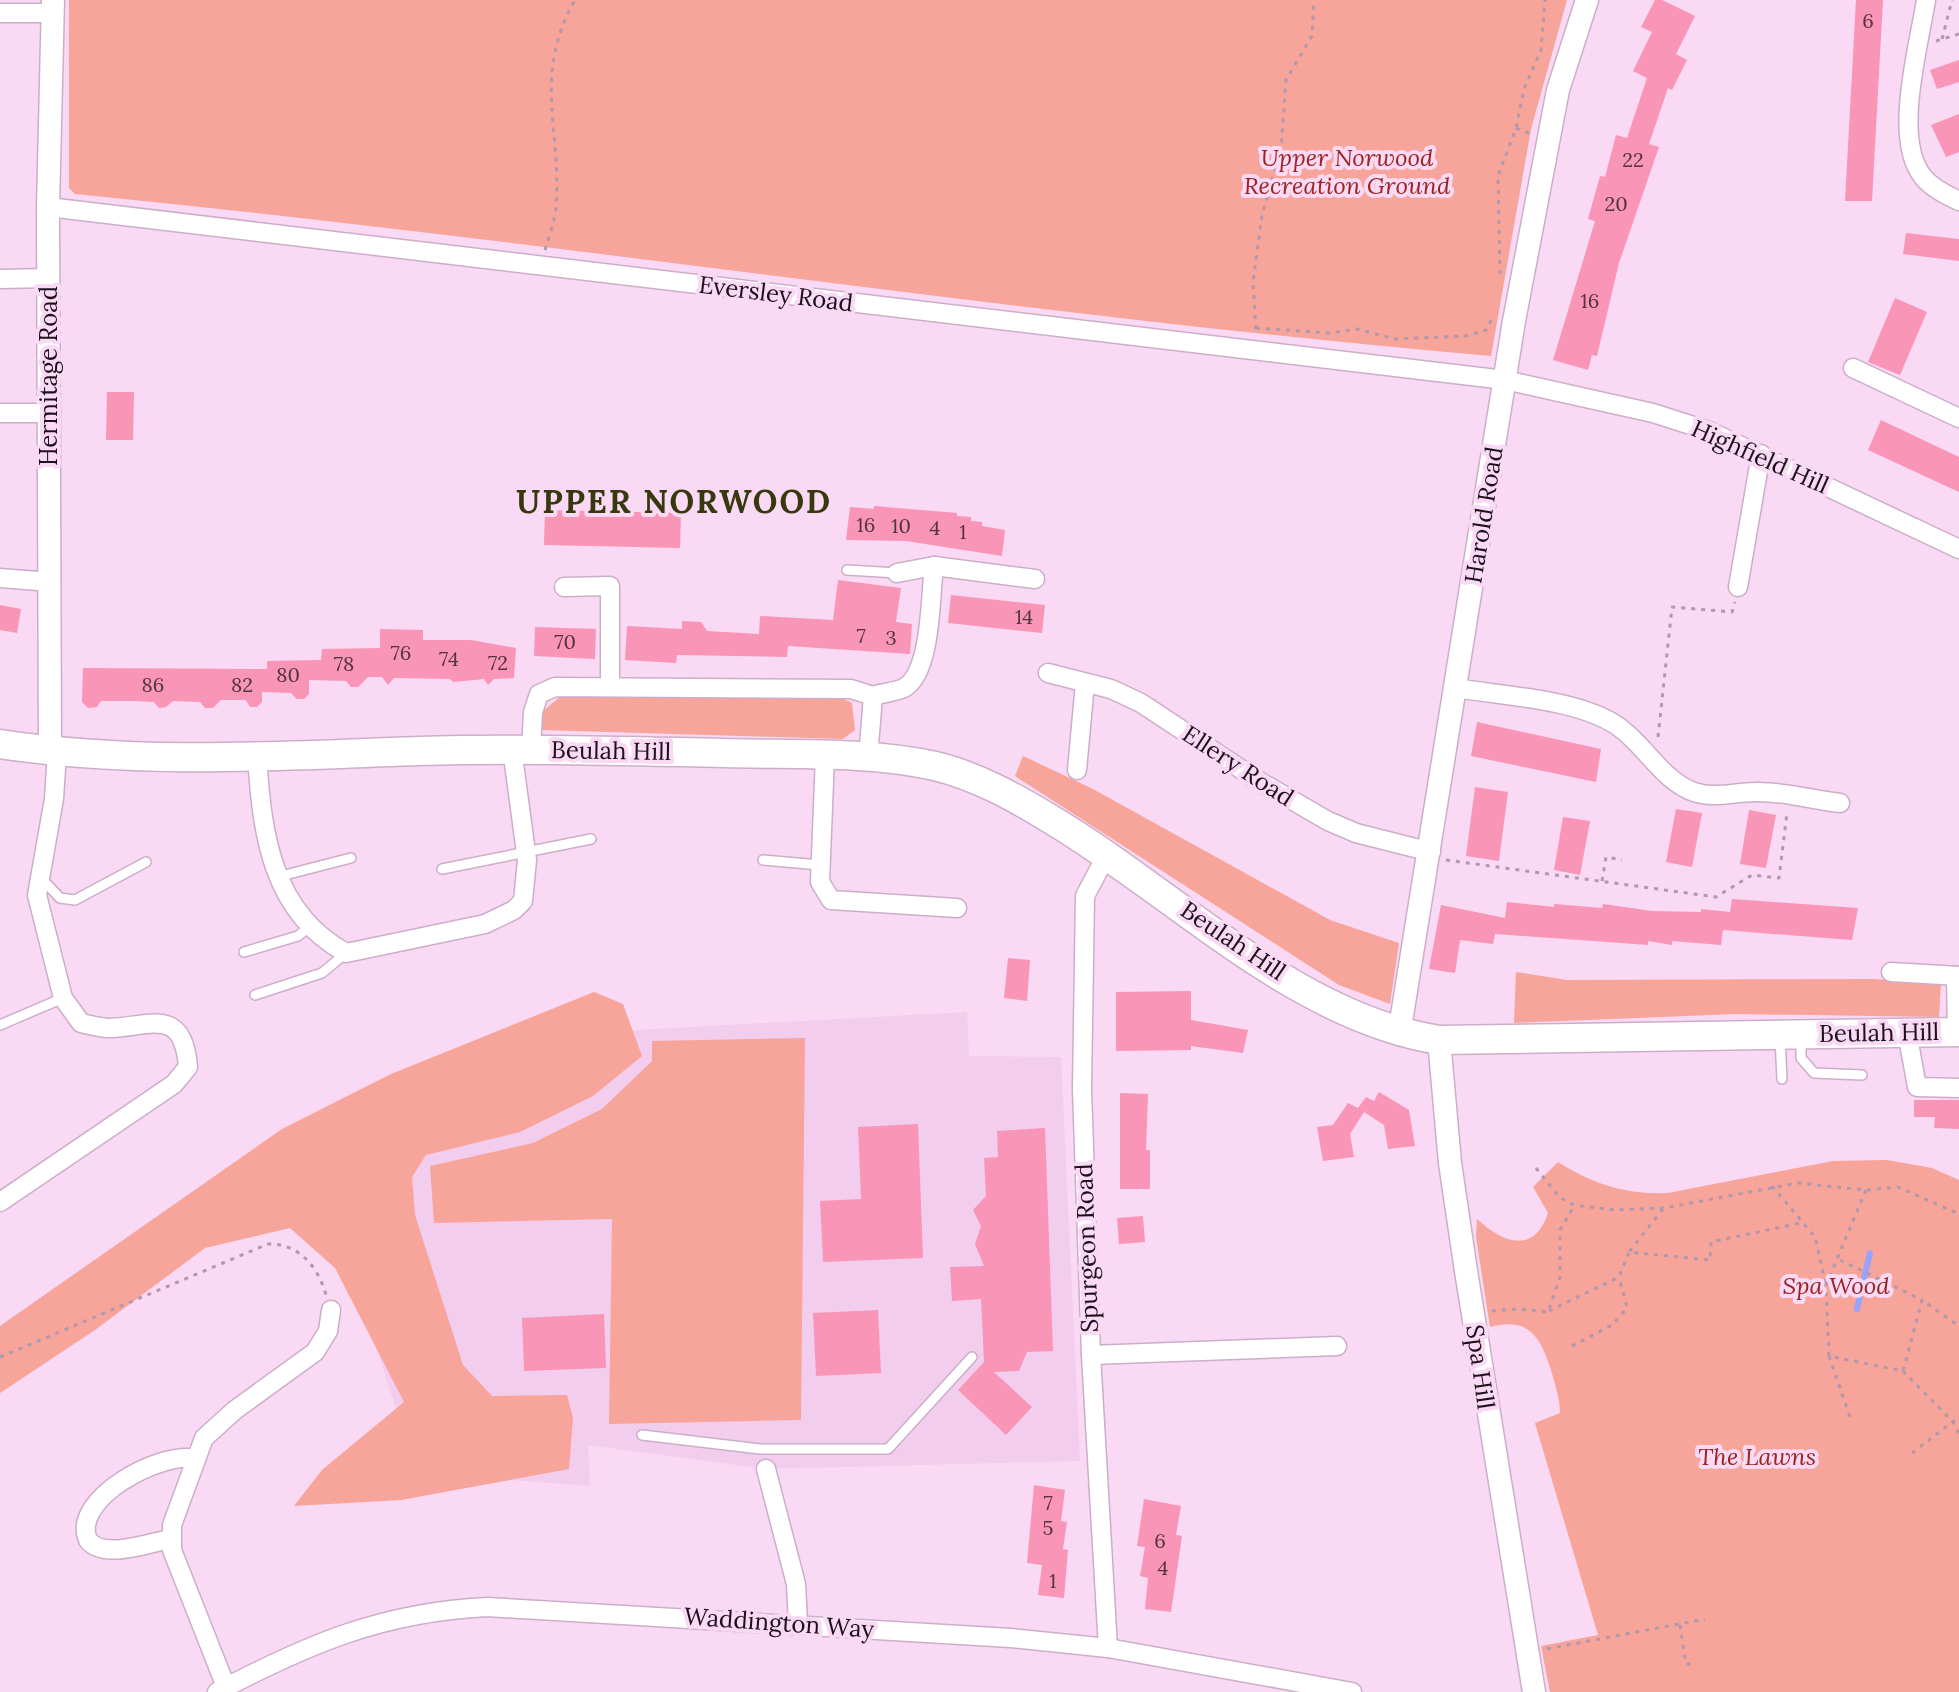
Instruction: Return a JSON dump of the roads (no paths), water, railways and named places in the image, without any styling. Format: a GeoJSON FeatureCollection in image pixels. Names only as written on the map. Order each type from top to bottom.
{"type":"FeatureCollection","features":[{"type":"Feature","properties":{"kind":"main road","name":"Beulah Hill"},"geometry":{"type":"LineString","coordinates":[[0,744],[54,752],[169,760],[522,749],[825,756],[914,762],[971,777],[1037,811],[1107,854],[1274,971],[1351,1014],[1399,1034],[1439,1040],[1958,1032]]}},
{"type":"Feature","properties":{"kind":"street","name":"Harold Road"},"geometry":{"type":"LineString","coordinates":[[1399,1034],[1547,140],[1587,0]]}},
{"type":"Feature","properties":{"kind":"street"},"geometry":{"type":"LineString","coordinates":[[1926,0],[1909,114],[1908,141],[1923,177],[1959,201]]}},
{"type":"Feature","properties":{"kind":"street"},"geometry":{"type":"LineString","coordinates":[[0,13],[52,7]]}},
{"type":"Feature","properties":{"kind":"street","name":"Hermitage Road"},"geometry":{"type":"LineString","coordinates":[[52,7],[48,207],[54,752]]}},
{"type":"Feature","properties":{"kind":"street","name":"Eversley Road"},"geometry":{"type":"LineString","coordinates":[[48,207],[1505,380]]}},
{"type":"Feature","properties":{"kind":"street"},"geometry":{"type":"LineString","coordinates":[[0,279],[49,278]]}},
{"type":"Feature","properties":{"kind":"street"},"geometry":{"type":"LineString","coordinates":[[1853,368],[1959,418]]}},
{"type":"Feature","properties":{"kind":"street","name":"Highfield Hill"},"geometry":{"type":"LineString","coordinates":[[1505,380],[1653,413],[1709,431],[1959,549]]}},
{"type":"Feature","properties":{"kind":"street"},"geometry":{"type":"LineString","coordinates":[[0,413],[51,413]]}},
{"type":"Feature","properties":{"kind":"street"},"geometry":{"type":"LineString","coordinates":[[1738,587],[1761,454]]}},
{"type":"Feature","properties":{"kind":"street"},"geometry":{"type":"LineString","coordinates":[[868,758],[873,696],[904,688],[916,677],[923,662],[934,566]]}},
{"type":"Feature","properties":{"kind":"street"},"geometry":{"type":"LineString","coordinates":[[897,573],[934,566],[1035,579]]}},
{"type":"Feature","properties":{"kind":"street"},"geometry":{"type":"LineString","coordinates":[[0,578],[51,582]]}},
{"type":"Feature","properties":{"kind":"street"},"geometry":{"type":"LineString","coordinates":[[564,587],[610,586],[610,687]]}},
{"type":"Feature","properties":{"kind":"street","name":"Ellery Road"},"geometry":{"type":"LineString","coordinates":[[1048,673],[1141,703],[1259,781],[1328,821],[1356,833],[1431,855]]}},
{"type":"Feature","properties":{"kind":"street"},"geometry":{"type":"LineString","coordinates":[[1077,770],[1085,683]]}},
{"type":"Feature","properties":{"kind":"street","name":"Beulah Hill"},"geometry":{"type":"LineString","coordinates":[[522,749],[539,694],[555,687],[851,689],[873,696]]}},
{"type":"Feature","properties":{"kind":"street"},"geometry":{"type":"LineString","coordinates":[[1456,688],[1586,710],[1616,724],[1667,774],[1692,792],[1716,796],[1757,791],[1840,803]]}},
{"type":"Feature","properties":{"kind":"street"},"geometry":{"type":"LineString","coordinates":[[257,756],[263,829],[277,877],[296,911],[310,926],[346,953],[500,919],[523,901],[528,873],[522,749]]}},
{"type":"Feature","properties":{"kind":"street"},"geometry":{"type":"LineString","coordinates":[[0,1202],[174,1084],[188,1067],[186,1045],[177,1032],[158,1021],[106,1028],[81,1023],[63,998],[37,895],[54,799],[54,752]]}},
{"type":"Feature","properties":{"kind":"street"},"geometry":{"type":"LineString","coordinates":[[825,756],[820,865],[822,890],[831,900],[957,908]]}},
{"type":"Feature","properties":{"kind":"street","name":"Spurgeon Road"},"geometry":{"type":"LineString","coordinates":[[1107,854],[1087,887],[1083,925],[1082,1089],[1091,1355],[1108,1648]]}},
{"type":"Feature","properties":{"kind":"street"},"geometry":{"type":"LineString","coordinates":[[1891,972],[1957,976],[1958,1032]]}},
{"type":"Feature","properties":{"kind":"street"},"geometry":{"type":"LineString","coordinates":[[1907,1032],[1917,1087],[1959,1088]]}},
{"type":"Feature","properties":{"kind":"street","name":"Spa Hill"},"geometry":{"type":"LineString","coordinates":[[1439,1040],[1450,1163],[1534,1692]]}},
{"type":"Feature","properties":{"kind":"street"},"geometry":{"type":"LineString","coordinates":[[222,1690],[170,1539],[204,1438],[315,1352],[328,1331],[331,1310]]}},
{"type":"Feature","properties":{"kind":"street"},"geometry":{"type":"LineString","coordinates":[[1091,1355],[1337,1346]]}},
{"type":"Feature","properties":{"kind":"street"},"geometry":{"type":"LineString","coordinates":[[170,1539],[112,1549],[99,1548],[88,1540],[84,1524],[92,1507],[139,1472],[174,1457],[196,1459]]}},
{"type":"Feature","properties":{"kind":"street"},"geometry":{"type":"LineString","coordinates":[[766,1469],[796,1584],[798,1623]]}},
{"type":"Feature","properties":{"kind":"street","name":"Waddington Way"},"geometry":{"type":"LineString","coordinates":[[222,1690],[334,1635],[431,1611],[510,1607],[798,1623],[1108,1648],[1352,1692]]}},
{"type":"Feature","properties":{"kind":"lane"},"geometry":{"type":"LineString","coordinates":[[847,570],[897,573]]}},
{"type":"Feature","properties":{"kind":"lane"},"geometry":{"type":"LineString","coordinates":[[442,869],[591,839]]}},
{"type":"Feature","properties":{"kind":"lane"},"geometry":{"type":"LineString","coordinates":[[277,877],[289,871],[351,858]]}},
{"type":"Feature","properties":{"kind":"lane"},"geometry":{"type":"LineString","coordinates":[[763,860],[820,865]]}},
{"type":"Feature","properties":{"kind":"lane"},"geometry":{"type":"LineString","coordinates":[[39,877],[60,898],[75,900],[146,862]]}},
{"type":"Feature","properties":{"kind":"lane"},"geometry":{"type":"LineString","coordinates":[[244,952],[298,936],[310,926]]}},
{"type":"Feature","properties":{"kind":"lane"},"geometry":{"type":"LineString","coordinates":[[255,995],[322,973],[346,953]]}},
{"type":"Feature","properties":{"kind":"lane"},"geometry":{"type":"LineString","coordinates":[[0,1025],[63,998]]}},
{"type":"Feature","properties":{"kind":"lane"},"geometry":{"type":"LineString","coordinates":[[1790,1034],[1801,1058],[1814,1073],[1862,1075]]}},
{"type":"Feature","properties":{"kind":"lane"},"geometry":{"type":"LineString","coordinates":[[1782,1079],[1790,1034]]}},
{"type":"Feature","properties":{"kind":"lane"},"geometry":{"type":"LineString","coordinates":[[642,1435],[760,1449],[888,1449],[972,1357]]}},
{"type":"Feature","properties":{"kind":"lane"},"geometry":{"type":"LineString","coordinates":[[760,1449],[766,1469]]}},
{"type":"Feature","properties":{"kind":"waterway"},"geometry":{"type":"LineString","coordinates":[[1857,1309],[1870,1253]]}},
{"type":"Feature","properties":{"kind":"district","name":"UPPER NORWOOD"},"geometry":{"type":"Point","coordinates":[674,502]}},
{"type":"Feature","properties":{"kind":"park label","name":"Upper Norwood Recreation Ground"},"geometry":{"type":"Point","coordinates":[1347,172]}},
{"type":"Feature","properties":{"kind":"park label","name":"Spa Wood"},"geometry":{"type":"Point","coordinates":[1836,1286]}},
{"type":"Feature","properties":{"kind":"park label","name":"The Lawns"},"geometry":{"type":"Point","coordinates":[1757,1457]}}]}
